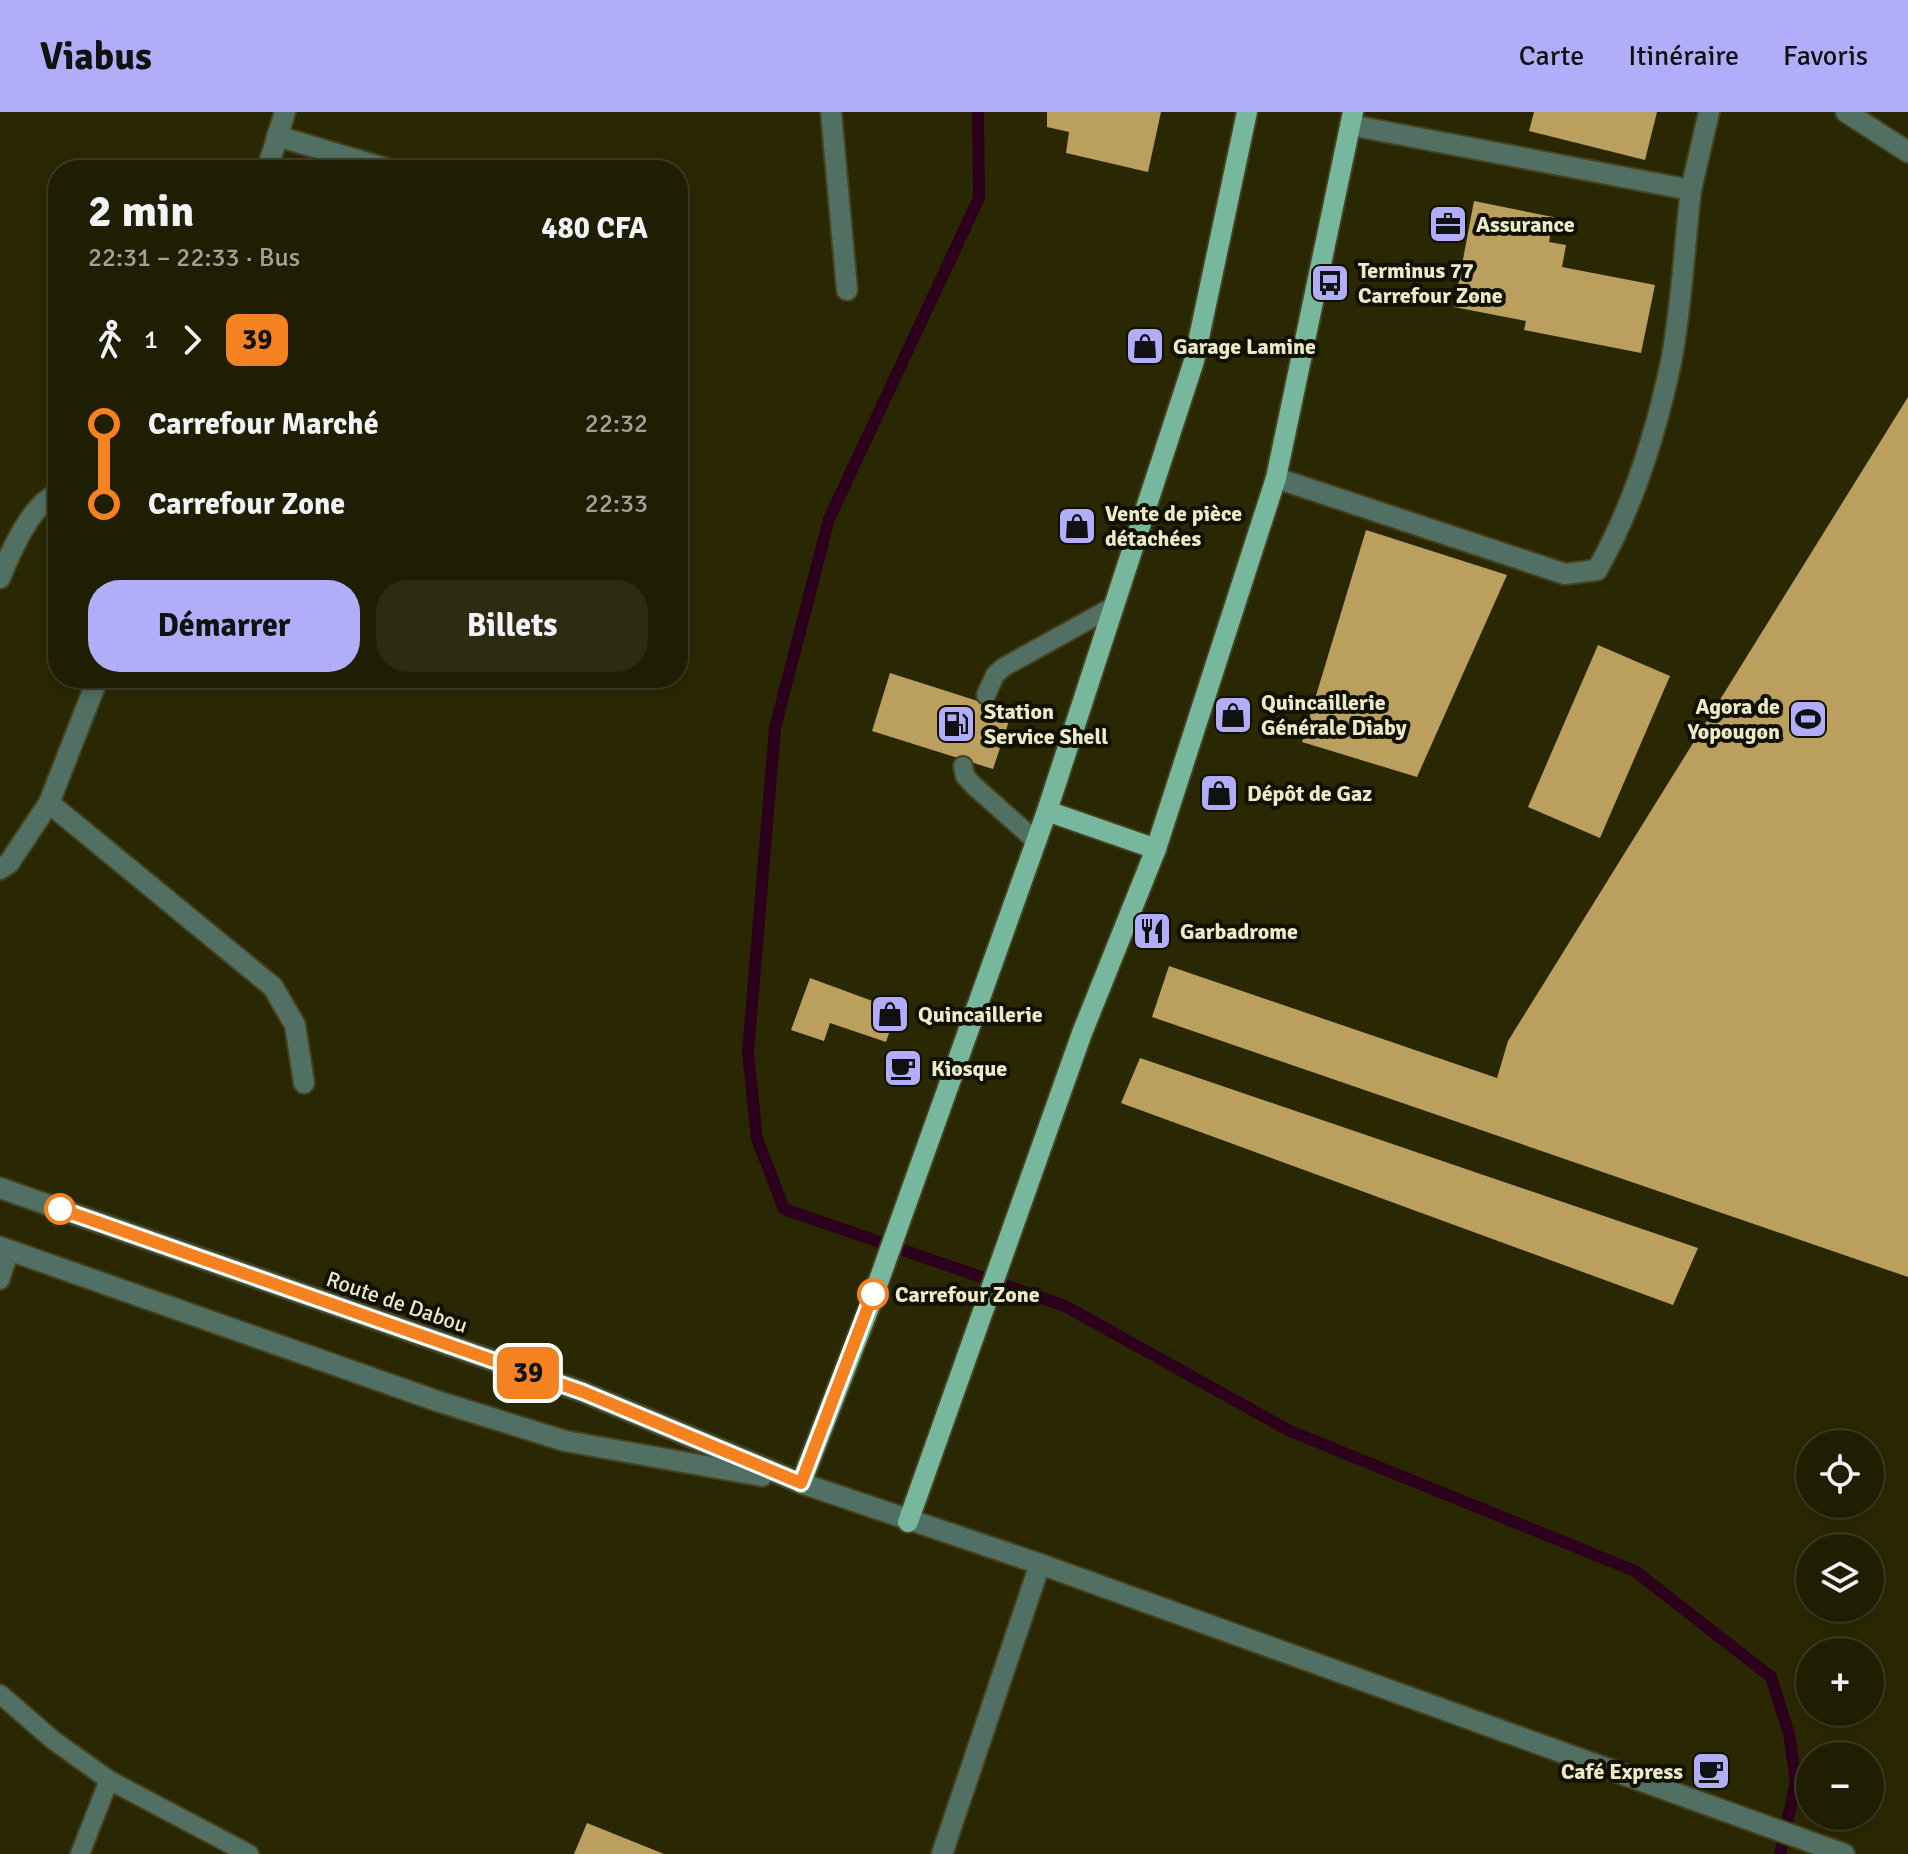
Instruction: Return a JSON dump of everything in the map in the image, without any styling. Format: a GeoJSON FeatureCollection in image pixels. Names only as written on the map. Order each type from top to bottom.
{"type":"FeatureCollection","features":[{"type":"Feature","properties":{"kind":"main road"},"geometry":{"type":"LineString","coordinates":[[801,1483],[905,1208],[1047,811],[1194,361],[1247,112]]}},
{"type":"Feature","properties":{"kind":"main road"},"geometry":{"type":"LineString","coordinates":[[908,1522],[1082,1033],[1156,849],[1276,478],[1352,118]]}},
{"type":"Feature","properties":{"kind":"main road"},"geometry":{"type":"LineString","coordinates":[[1047,811],[1156,849]]}},
{"type":"Feature","properties":{"kind":"street"},"geometry":{"type":"LineString","coordinates":[[270,160],[285,112]]}},
{"type":"Feature","properties":{"kind":"street"},"geometry":{"type":"LineString","coordinates":[[831,112],[847,290]]}},
{"type":"Feature","properties":{"kind":"street"},"geometry":{"type":"LineString","coordinates":[[1276,478],[1565,574],[1597,570],[1618,533],[1642,464],[1671,362],[1691,190],[1709,112]]}},
{"type":"Feature","properties":{"kind":"street"},"geometry":{"type":"LineString","coordinates":[[1846,112],[1908,152]]}},
{"type":"Feature","properties":{"kind":"street"},"geometry":{"type":"LineString","coordinates":[[1352,118],[1691,190]]}},
{"type":"Feature","properties":{"kind":"street"},"geometry":{"type":"LineString","coordinates":[[277,136],[357,160]]}},
{"type":"Feature","properties":{"kind":"street"},"geometry":{"type":"LineString","coordinates":[[0,578],[12,546],[48,497]]}},
{"type":"Feature","properties":{"kind":"street"},"geometry":{"type":"LineString","coordinates":[[0,869],[9,863],[49,803],[94,688]]}},
{"type":"Feature","properties":{"kind":"street"},"geometry":{"type":"LineString","coordinates":[[49,803],[273,987],[295,1025],[304,1083]]}},
{"type":"Feature","properties":{"kind":"street","name":"Route de Dabou"},"geometry":{"type":"LineString","coordinates":[[0,1188],[583,1392],[801,1483],[908,1522],[1040,1564],[1844,1854]]}},
{"type":"Feature","properties":{"kind":"street"},"geometry":{"type":"LineString","coordinates":[[5,1249],[440,1402],[565,1441],[801,1483]]}},
{"type":"Feature","properties":{"kind":"street"},"geometry":{"type":"LineString","coordinates":[[942,1854],[1040,1564]]}},
{"type":"Feature","properties":{"kind":"lane"},"geometry":{"type":"LineString","coordinates":[[986,695],[995,675],[1004,667],[1114,606]]}},
{"type":"Feature","properties":{"kind":"lane"},"geometry":{"type":"LineString","coordinates":[[963,766],[965,776],[973,785],[1036,841]]}},
{"type":"Feature","properties":{"kind":"lane"},"geometry":{"type":"LineString","coordinates":[[0,1280],[5,1249]]}},
{"type":"Feature","properties":{"kind":"lane"},"geometry":{"type":"LineString","coordinates":[[0,1694],[53,1740],[109,1780],[249,1854]]}},
{"type":"Feature","properties":{"kind":"lane"},"geometry":{"type":"LineString","coordinates":[[80,1854],[109,1780]]}},
{"type":"Feature","properties":{"kind":"building"},"geometry":{"type":"Polygon","coordinates":[[[1047,112],[1161,112],[1148,172],[1066,153],[1069,132],[1047,127],[1047,112]]]}},
{"type":"Feature","properties":{"kind":"building"},"geometry":{"type":"Polygon","coordinates":[[[1534,112],[1657,112],[1645,160],[1529,131],[1534,112]]]}},
{"type":"Feature","properties":{"kind":"building"},"geometry":{"type":"Polygon","coordinates":[[[1474,201],[1553,217],[1549,242],[1566,245],[1562,267],[1655,285],[1641,353],[1524,330],[1526,321],[1454,307],[1474,201]]]}},
{"type":"Feature","properties":{"kind":"building","name":"Agora de Yopougon"},"geometry":{"type":"Polygon","coordinates":[[[1908,397],[1908,1277],[1152,1017],[1169,966],[1497,1078],[1508,1041],[1908,397]]]}},
{"type":"Feature","properties":{"kind":"building"},"geometry":{"type":"Polygon","coordinates":[[[1366,530],[1507,575],[1417,777],[1302,742],[1366,530]]]}},
{"type":"Feature","properties":{"kind":"building"},"geometry":{"type":"Polygon","coordinates":[[[1598,645],[1670,676],[1600,838],[1528,807],[1598,645]]]}},
{"type":"Feature","properties":{"kind":"building"},"geometry":{"type":"Polygon","coordinates":[[[890,673],[1012,712],[993,769],[872,731],[890,673]]]}},
{"type":"Feature","properties":{"kind":"building"},"geometry":{"type":"Polygon","coordinates":[[[810,978],[897,1010],[886,1042],[830,1023],[824,1041],[791,1030],[810,978]]]}},
{"type":"Feature","properties":{"kind":"building"},"geometry":{"type":"Polygon","coordinates":[[[1140,1058],[1698,1248],[1673,1305],[1121,1103],[1140,1058]]]}},
{"type":"Feature","properties":{"kind":"building"},"geometry":{"type":"Polygon","coordinates":[[[587,1823],[664,1854],[574,1854],[587,1823]]]}},
{"type":"Feature","properties":{"kind":"waterway"},"geometry":{"type":"LineString","coordinates":[[978,112],[979,198],[829,519],[775,728],[748,1052],[757,1139],[784,1209],[1065,1306],[1290,1431],[1635,1571],[1771,1677],[1789,1734],[1796,1782],[1780,1854]]}},
{"type":"Feature","properties":{"kind":"bus line","name":"39"},"geometry":{"type":"LineString","coordinates":[[60,1209],[583,1392],[801,1483],[873,1294]]}},
{"type":"Feature","properties":{"kind":"place","name":"Assurance"},"geometry":{"type":"Point","coordinates":[1448,224]}},
{"type":"Feature","properties":{"kind":"place","name":"Terminus 77 Carrefour Zone"},"geometry":{"type":"Point","coordinates":[1330,283]}},
{"type":"Feature","properties":{"kind":"place","name":"Garage Lamine"},"geometry":{"type":"Point","coordinates":[1145,346]}},
{"type":"Feature","properties":{"kind":"place","name":"Vente de pièce détachées"},"geometry":{"type":"Point","coordinates":[1077,526]}},
{"type":"Feature","properties":{"kind":"place","name":"Quincaillerie Générale Diaby"},"geometry":{"type":"Point","coordinates":[1233,715]}},
{"type":"Feature","properties":{"kind":"place","name":"Agora de Yopougon"},"geometry":{"type":"Point","coordinates":[1808,719]}},
{"type":"Feature","properties":{"kind":"place","name":"Station Service Shell"},"geometry":{"type":"Point","coordinates":[956,724]}},
{"type":"Feature","properties":{"kind":"place","name":"Dépôt de Gaz"},"geometry":{"type":"Point","coordinates":[1219,793]}},
{"type":"Feature","properties":{"kind":"place","name":"Garbadrome"},"geometry":{"type":"Point","coordinates":[1152,931]}},
{"type":"Feature","properties":{"kind":"place","name":"Quincaillerie"},"geometry":{"type":"Point","coordinates":[890,1014]}},
{"type":"Feature","properties":{"kind":"place","name":"Kiosque"},"geometry":{"type":"Point","coordinates":[903,1068]}},
{"type":"Feature","properties":{"kind":"place","name":"Carrefour Zone"},"geometry":{"type":"Point","coordinates":[873,1294]}},
{"type":"Feature","properties":{"kind":"place","name":"Café Express"},"geometry":{"type":"Point","coordinates":[1711,1771]}}]}
